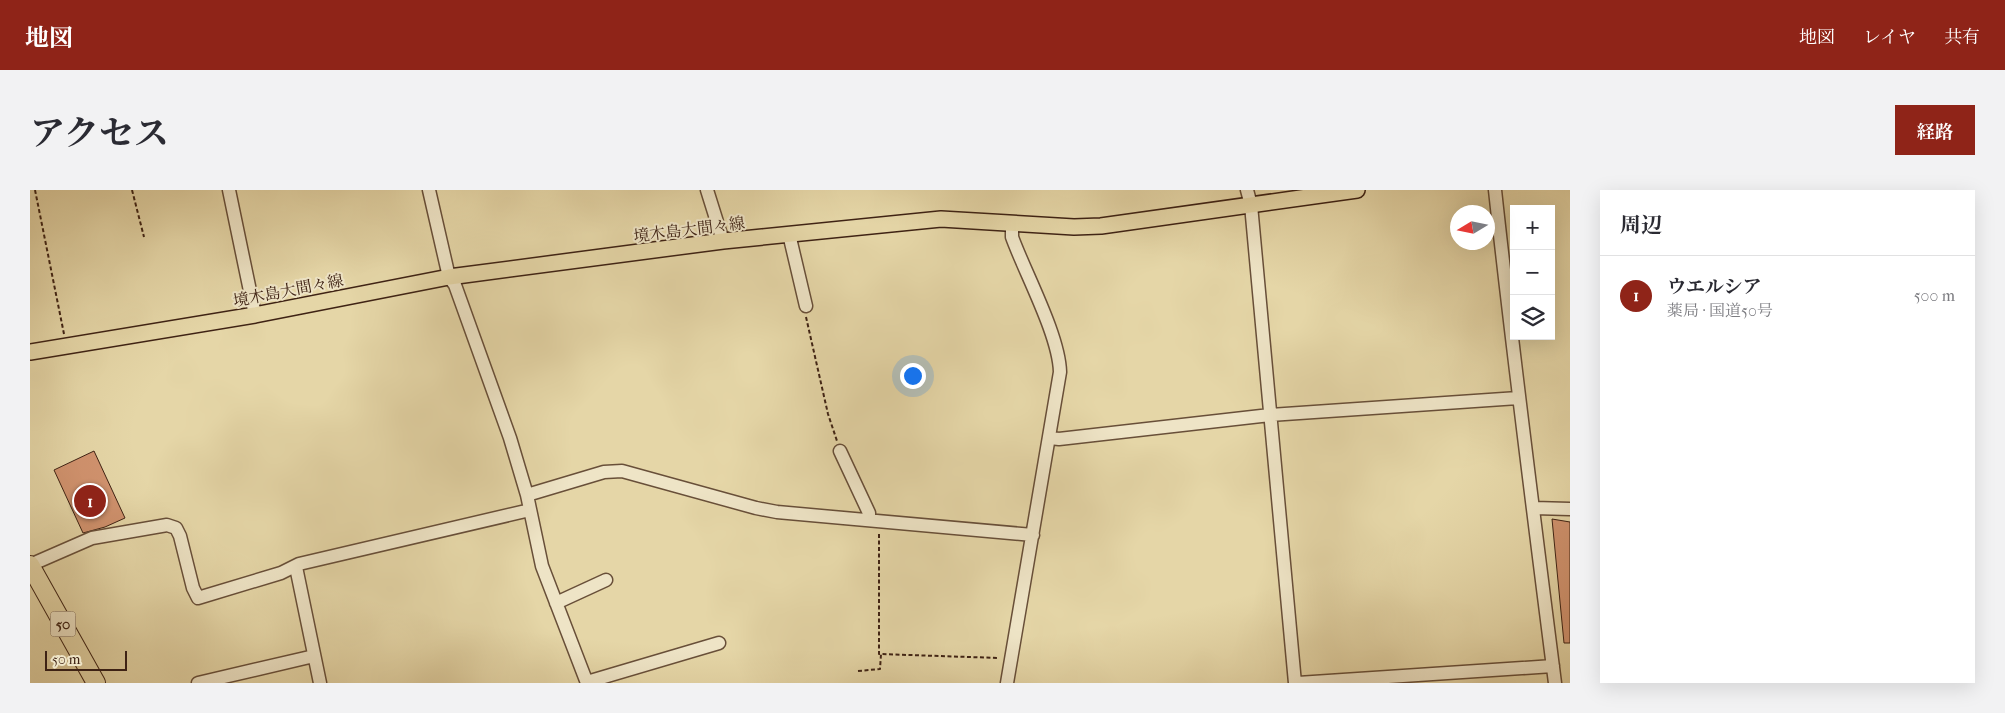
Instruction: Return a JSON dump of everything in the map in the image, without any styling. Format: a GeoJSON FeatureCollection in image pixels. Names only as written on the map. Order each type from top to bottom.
{"type":"FeatureCollection","features":[{"type":"Feature","properties":{"kind":"highway","name":"50"},"geometry":{"type":"LineString","coordinates":[[30,565],[96,683]]}},
{"type":"Feature","properties":{"kind":"main road","name":"境木島大間々線"},"geometry":{"type":"LineString","coordinates":[[30,352],[255,315],[449,277],[723,242],[941,219],[1101,226],[1357,190]]}},
{"type":"Feature","properties":{"kind":"street"},"geometry":{"type":"LineString","coordinates":[[229,190],[255,315]]}},
{"type":"Feature","properties":{"kind":"street"},"geometry":{"type":"LineString","coordinates":[[429,190],[449,277],[455,285],[510,438],[530,510],[538,553],[587,682],[719,642]]}},
{"type":"Feature","properties":{"kind":"street"},"geometry":{"type":"LineString","coordinates":[[707,190],[723,242]]}},
{"type":"Feature","properties":{"kind":"street"},"geometry":{"type":"LineString","coordinates":[[1247,190],[1251,205],[1296,683],[1553,666]]}},
{"type":"Feature","properties":{"kind":"street"},"geometry":{"type":"LineString","coordinates":[[1495,190],[1518,398],[1534,508],[1555,683]]}},
{"type":"Feature","properties":{"kind":"street"},"geometry":{"type":"LineString","coordinates":[[1007,683],[1050,438],[1059,383],[1060,362],[1050,330],[1012,237],[1012,223]]}},
{"type":"Feature","properties":{"kind":"street"},"geometry":{"type":"LineString","coordinates":[[789,234],[806,306]]}},
{"type":"Feature","properties":{"kind":"street"},"geometry":{"type":"LineString","coordinates":[[1050,438],[1059,439],[1270,415],[1518,398]]}},
{"type":"Feature","properties":{"kind":"street"},"geometry":{"type":"LineString","coordinates":[[840,450],[874,521]]}},
{"type":"Feature","properties":{"kind":"street"},"geometry":{"type":"LineString","coordinates":[[526,496],[592,476],[622,471],[756,508],[874,521],[1033,534]]}},
{"type":"Feature","properties":{"kind":"street"},"geometry":{"type":"LineString","coordinates":[[1534,508],[1570,510]]}},
{"type":"Feature","properties":{"kind":"street"},"geometry":{"type":"LineString","coordinates":[[30,565],[92,538],[168,525],[176,528],[180,536],[193,588],[198,598],[296,567],[299,564],[530,510]]}},
{"type":"Feature","properties":{"kind":"street"},"geometry":{"type":"LineString","coordinates":[[296,567],[320,683]]}},
{"type":"Feature","properties":{"kind":"street"},"geometry":{"type":"LineString","coordinates":[[556,603],[606,580]]}},
{"type":"Feature","properties":{"kind":"street"},"geometry":{"type":"LineString","coordinates":[[198,683],[314,656]]}},
{"type":"Feature","properties":{"kind":"path"},"geometry":{"type":"LineString","coordinates":[[35,190],[66,346]]}},
{"type":"Feature","properties":{"kind":"path"},"geometry":{"type":"LineString","coordinates":[[132,190],[144,237]]}},
{"type":"Feature","properties":{"kind":"path"},"geometry":{"type":"LineString","coordinates":[[806,306],[805,313],[828,414],[840,450]]}},
{"type":"Feature","properties":{"kind":"path"},"geometry":{"type":"LineString","coordinates":[[858,671],[880,669],[881,654],[879,654],[874,521]]}},
{"type":"Feature","properties":{"kind":"path"},"geometry":{"type":"LineString","coordinates":[[881,654],[1011,659]]}},
{"type":"Feature","properties":{"kind":"building"},"geometry":{"type":"Polygon","coordinates":[[[94,451],[125,518],[105,527],[83,533],[54,470],[94,451]]]}},
{"type":"Feature","properties":{"kind":"building"},"geometry":{"type":"Polygon","coordinates":[[[1552,519],[1570,522],[1570,643],[1564,643],[1552,519]]]}},
{"type":"Feature","properties":{"kind":"place","name":"ウエルシア"},"geometry":{"type":"Point","coordinates":[90,501]}}]}
